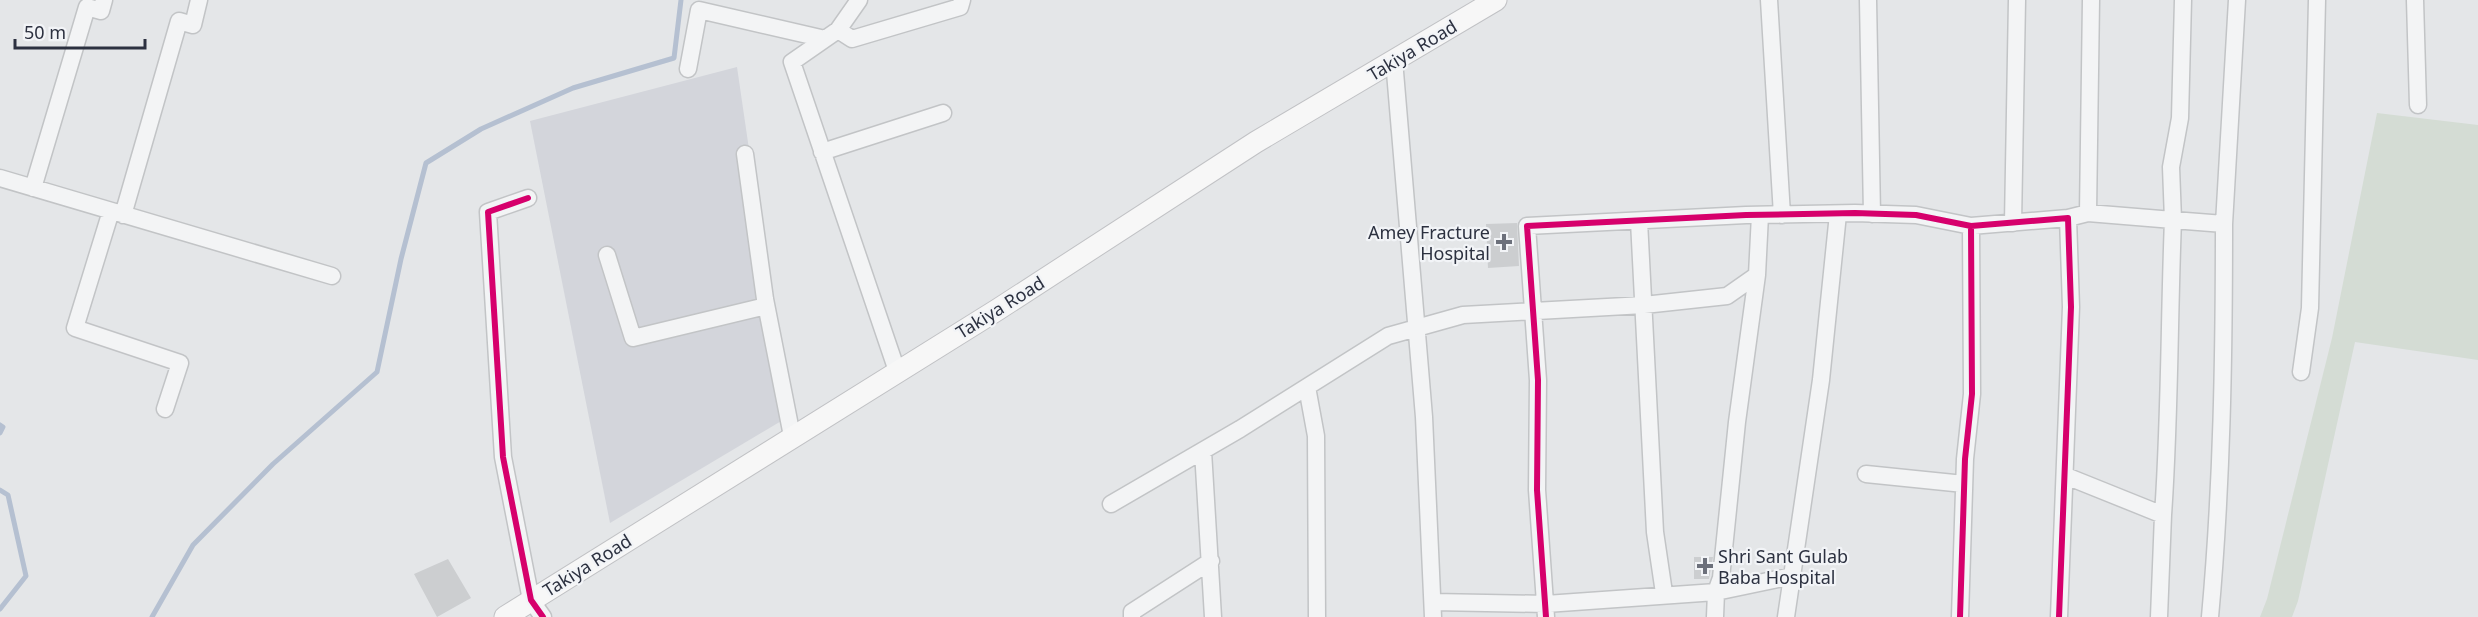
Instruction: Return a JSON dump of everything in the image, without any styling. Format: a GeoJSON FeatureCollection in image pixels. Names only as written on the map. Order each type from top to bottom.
{"type":"FeatureCollection","features":[{"type":"Feature","properties":{"kind":"main road","name":"Takiya Road"},"geometry":{"type":"LineString","coordinates":[[505,617],[537,609],[792,436],[1256,142],[1496,0]]}},
{"type":"Feature","properties":{"kind":"street"},"geometry":{"type":"LineString","coordinates":[[33,188],[87,7],[101,11],[104,0]]}},
{"type":"Feature","properties":{"kind":"street"},"geometry":{"type":"LineString","coordinates":[[165,409],[180,363],[75,328],[117,213],[179,21],[193,25],[199,0]]}},
{"type":"Feature","properties":{"kind":"street"},"geometry":{"type":"LineString","coordinates":[[859,0],[831,35],[792,62],[897,371]]}},
{"type":"Feature","properties":{"kind":"street"},"geometry":{"type":"LineString","coordinates":[[688,69],[699,10],[852,39],[960,7],[962,0]]}},
{"type":"Feature","properties":{"kind":"street"},"geometry":{"type":"LineString","coordinates":[[1769,0],[1782,215]]}},
{"type":"Feature","properties":{"kind":"street"},"geometry":{"type":"LineString","coordinates":[[1868,0],[1872,214]]}},
{"type":"Feature","properties":{"kind":"street"},"geometry":{"type":"LineString","coordinates":[[2013,223],[2017,0]]}},
{"type":"Feature","properties":{"kind":"street"},"geometry":{"type":"LineString","coordinates":[[2088,213],[2091,0]]}},
{"type":"Feature","properties":{"kind":"street"},"geometry":{"type":"LineString","coordinates":[[2159,617],[2169,431],[2168,327],[2174,220],[2171,166],[2180,118],[2183,0]]}},
{"type":"Feature","properties":{"kind":"street"},"geometry":{"type":"LineString","coordinates":[[2211,617],[2217,538],[2224,371],[2224,224],[2237,0]]}},
{"type":"Feature","properties":{"kind":"street"},"geometry":{"type":"LineString","coordinates":[[2301,372],[2310,308],[2317,0]]}},
{"type":"Feature","properties":{"kind":"street"},"geometry":{"type":"LineString","coordinates":[[2415,0],[2418,105]]}},
{"type":"Feature","properties":{"kind":"street"},"geometry":{"type":"LineString","coordinates":[[1394,60],[1424,417],[1433,610],[1546,610],[1664,593],[1716,592],[1792,576]]}},
{"type":"Feature","properties":{"kind":"street"},"geometry":{"type":"LineString","coordinates":[[822,152],[943,113]]}},
{"type":"Feature","properties":{"kind":"street"},"geometry":{"type":"LineString","coordinates":[[746,153],[766,306],[792,436]]}},
{"type":"Feature","properties":{"kind":"street"},"geometry":{"type":"LineString","coordinates":[[0,178],[332,276]]}},
{"type":"Feature","properties":{"kind":"street"},"geometry":{"type":"LineString","coordinates":[[528,198],[488,212],[503,457],[537,609]]}},
{"type":"Feature","properties":{"kind":"street"},"geometry":{"type":"LineString","coordinates":[[1546,610],[1537,490],[1538,381],[1527,226],[1760,215],[1872,214],[1916,216],[1971,226],[2068,219],[2088,213],[2224,224]]}},
{"type":"Feature","properties":{"kind":"street"},"geometry":{"type":"LineString","coordinates":[[1786,617],[1821,380],[1838,214]]}},
{"type":"Feature","properties":{"kind":"street"},"geometry":{"type":"LineString","coordinates":[[1715,617],[1716,592],[1721,578],[1737,422],[1757,275],[1760,215]]}},
{"type":"Feature","properties":{"kind":"street"},"geometry":{"type":"LineString","coordinates":[[2059,617],[2072,307],[2068,219]]}},
{"type":"Feature","properties":{"kind":"street"},"geometry":{"type":"LineString","coordinates":[[1639,221],[1655,532],[1664,593]]}},
{"type":"Feature","properties":{"kind":"street"},"geometry":{"type":"LineString","coordinates":[[1960,617],[1964,484],[1972,394],[1971,226]]}},
{"type":"Feature","properties":{"kind":"street"},"geometry":{"type":"LineString","coordinates":[[606,255],[633,338],[766,306]]}},
{"type":"Feature","properties":{"kind":"street"},"geometry":{"type":"LineString","coordinates":[[1111,504],[1203,451],[1388,336],[1463,315],[1644,305],[1727,296],[1757,275]]}},
{"type":"Feature","properties":{"kind":"street"},"geometry":{"type":"LineString","coordinates":[[1307,387],[1316,436],[1317,617]]}},
{"type":"Feature","properties":{"kind":"street"},"geometry":{"type":"LineString","coordinates":[[1203,451],[1213,617]]}},
{"type":"Feature","properties":{"kind":"street"},"geometry":{"type":"LineString","coordinates":[[1866,474],[1964,484]]}},
{"type":"Feature","properties":{"kind":"street"},"geometry":{"type":"LineString","coordinates":[[2066,476],[2163,515]]}},
{"type":"Feature","properties":{"kind":"street"},"geometry":{"type":"LineString","coordinates":[[1132,617],[1132,612],[1211,561]]}},
{"type":"Feature","properties":{"kind":"shaded area"},"geometry":{"type":"Polygon","coordinates":[[[737,67],[788,417],[610,523],[530,121],[737,67]]]}},
{"type":"Feature","properties":{"kind":"shaded area"},"geometry":{"type":"Polygon","coordinates":[[[2377,113],[2478,125],[2478,360],[2355,342],[2298,601],[2292,617],[2260,617],[2267,599],[2332,338],[2377,113]]]}},
{"type":"Feature","properties":{"kind":"building"},"geometry":{"type":"Polygon","coordinates":[[[1517,223],[1519,266],[1488,268],[1486,224],[1517,223]]]}},
{"type":"Feature","properties":{"kind":"building"},"geometry":{"type":"Polygon","coordinates":[[[1694,557],[1713,557],[1709,579],[1694,579],[1694,557]]]}},
{"type":"Feature","properties":{"kind":"building"},"geometry":{"type":"Polygon","coordinates":[[[448,559],[471,598],[437,617],[414,574],[448,559]]]}},
{"type":"Feature","properties":{"kind":"waterway"},"geometry":{"type":"LineString","coordinates":[[152,617],[193,545],[273,464],[377,372],[401,259],[426,163],[481,129],[573,88],[674,58],[681,0]]}},
{"type":"Feature","properties":{"kind":"waterway"},"geometry":{"type":"LineString","coordinates":[[0,425],[3,427],[0,433]]}},
{"type":"Feature","properties":{"kind":"waterway"},"geometry":{"type":"LineString","coordinates":[[0,490],[8,495],[26,576],[0,609]]}},
{"type":"Feature","properties":{"kind":"cycle path"},"geometry":{"type":"LineString","coordinates":[[528,198],[488,212],[503,457],[531,600],[543,617]]}},
{"type":"Feature","properties":{"kind":"cycle path"},"geometry":{"type":"LineString","coordinates":[[1546,617],[1537,490],[1538,380],[1527,226],[1746,215],[1855,213],[1916,215],[1971,226]]}},
{"type":"Feature","properties":{"kind":"cycle path"},"geometry":{"type":"LineString","coordinates":[[1960,617],[1965,459],[1972,394],[1971,226],[2068,218],[2071,307],[2059,617]]}},
{"type":"Feature","properties":{"kind":"place","name":"Amey Fracture Hospital"},"geometry":{"type":"Point","coordinates":[1504,242]}},
{"type":"Feature","properties":{"kind":"place","name":"Shri Sant Gulab Baba Hospital"},"geometry":{"type":"Point","coordinates":[1705,566]}}]}
